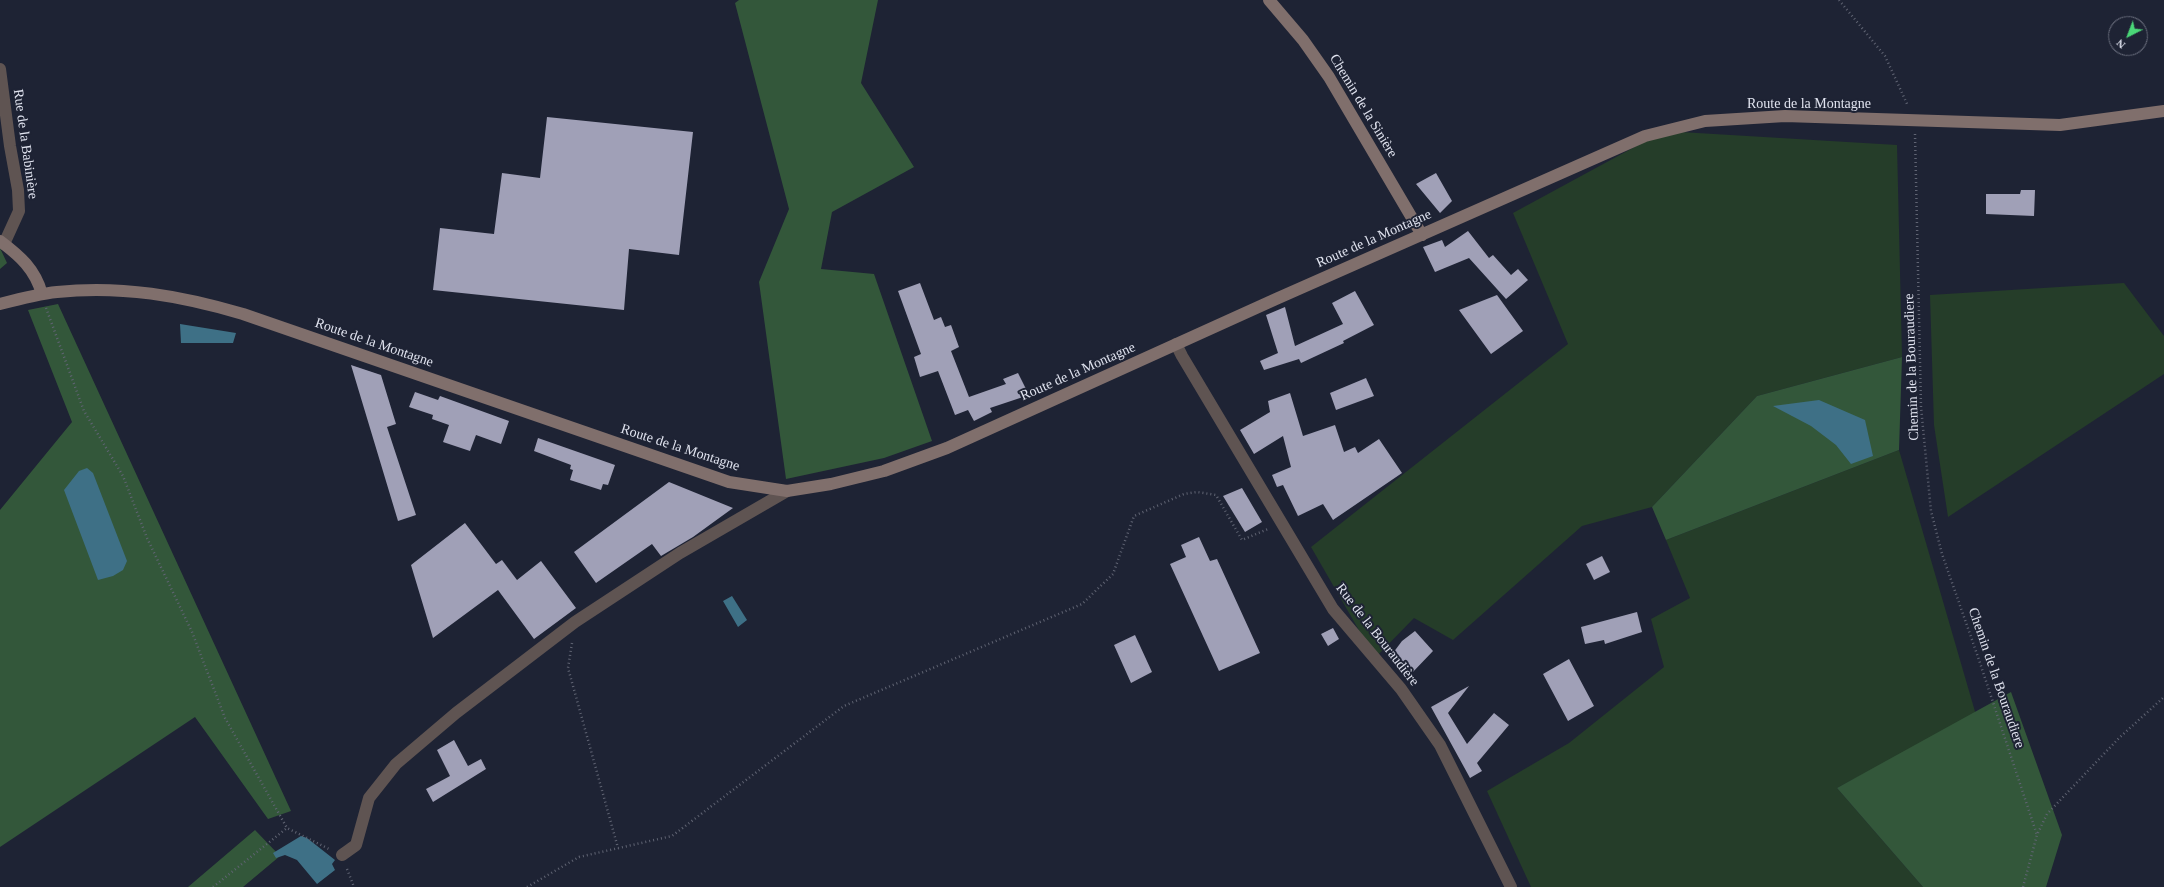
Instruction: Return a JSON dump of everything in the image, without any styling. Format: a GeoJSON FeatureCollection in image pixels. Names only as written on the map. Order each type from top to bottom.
{"type":"FeatureCollection","features":[{"type":"Feature","properties":{"kind":"street","name":"Chemin de la Sinière"},"geometry":{"type":"LineString","coordinates":[[1269,0],[1304,40],[1329,77],[1422,235]]}},
{"type":"Feature","properties":{"kind":"street","name":"Rue de la Babinière"},"geometry":{"type":"LineString","coordinates":[[0,69],[10,146],[18,190],[19,211],[2,243]]}},
{"type":"Feature","properties":{"kind":"street","name":"Route de la Montagne"},"geometry":{"type":"LineString","coordinates":[[0,304],[42,294],[96,290],[157,294],[200,301],[266,322],[729,482],[787,490],[831,484],[884,471],[947,448],[1176,344],[1646,136],[1705,121],[1785,116],[2060,125],[2164,111]]}},
{"type":"Feature","properties":{"kind":"street"},"geometry":{"type":"LineString","coordinates":[[2,243],[25,260],[38,280],[42,294]]}},
{"type":"Feature","properties":{"kind":"street","name":"Rue de la Bouraudière"},"geometry":{"type":"LineString","coordinates":[[1176,344],[1333,609],[1401,689],[1440,745],[1511,887]]}},
{"type":"Feature","properties":{"kind":"street"},"geometry":{"type":"LineString","coordinates":[[342,855],[356,845],[369,798],[396,764],[456,713],[574,622],[680,553],[787,490]]}},
{"type":"Feature","properties":{"kind":"path","name":"Chemin de la Bouraudiere"},"geometry":{"type":"LineString","coordinates":[[1839,0],[1885,56],[1915,121],[1920,407],[1931,511],[1942,554],[2037,835]]}},
{"type":"Feature","properties":{"kind":"path"},"geometry":{"type":"LineString","coordinates":[[42,294],[84,411],[123,476],[147,538],[192,632],[225,718],[287,828],[213,887]]}},
{"type":"Feature","properties":{"kind":"path"},"geometry":{"type":"LineString","coordinates":[[527,887],[579,857],[672,836],[844,706],[1082,604],[1113,574],[1134,516],[1184,494],[1197,492],[1216,495],[1242,540],[1282,523]]}},
{"type":"Feature","properties":{"kind":"path"},"geometry":{"type":"LineString","coordinates":[[574,622],[568,668],[618,848]]}},
{"type":"Feature","properties":{"kind":"path"},"geometry":{"type":"LineString","coordinates":[[2023,887],[2037,835],[2047,814],[2119,738],[2164,697]]}},
{"type":"Feature","properties":{"kind":"green space"},"geometry":{"type":"Polygon","coordinates":[[[739,0],[878,0],[861,83],[914,167],[832,212],[821,269],[874,274],[932,441],[884,458],[786,479],[759,282],[789,209],[735,3],[739,0]]]}},
{"type":"Feature","properties":{"kind":"green space"},"geometry":{"type":"Polygon","coordinates":[[[1664,131],[1897,145],[1902,357],[1757,396],[1652,507],[1582,526],[1453,640],[1414,618],[1375,658],[1311,547],[1568,344],[1513,213],[1664,131]]]}},
{"type":"Feature","properties":{"kind":"green space"},"geometry":{"type":"Polygon","coordinates":[[[0,248],[7,263],[0,269],[0,248]]]}},
{"type":"Feature","properties":{"kind":"green space"},"geometry":{"type":"Polygon","coordinates":[[[2124,283],[2164,336],[2164,374],[1948,517],[1934,425],[1930,295],[2124,283]]]}},
{"type":"Feature","properties":{"kind":"green space"},"geometry":{"type":"Polygon","coordinates":[[[58,304],[291,811],[268,819],[195,717],[0,847],[0,510],[72,422],[28,310],[58,304]]]}},
{"type":"Feature","properties":{"kind":"green space"},"geometry":{"type":"Polygon","coordinates":[[[1902,357],[1899,450],[1666,540],[1652,507],[1757,396],[1902,357]]]}},
{"type":"Feature","properties":{"kind":"green space"},"geometry":{"type":"Polygon","coordinates":[[[1899,450],[1976,715],[1837,788],[1923,887],[1531,887],[1487,791],[1569,743],[1664,667],[1651,619],[1690,598],[1666,540],[1899,450]]]}},
{"type":"Feature","properties":{"kind":"green space"},"geometry":{"type":"Polygon","coordinates":[[[2011,692],[2062,835],[2046,887],[1923,887],[1837,788],[2011,692]]]}},
{"type":"Feature","properties":{"kind":"green space"},"geometry":{"type":"Polygon","coordinates":[[[255,830],[280,856],[243,887],[188,887],[255,830]]]}},
{"type":"Feature","properties":{"kind":"water"},"geometry":{"type":"Polygon","coordinates":[[[180,324],[236,333],[233,343],[181,343],[180,324]]]}},
{"type":"Feature","properties":{"kind":"water"},"geometry":{"type":"Polygon","coordinates":[[[1819,400],[1865,420],[1873,456],[1851,464],[1836,445],[1811,426],[1773,406],[1819,400]]]}},
{"type":"Feature","properties":{"kind":"water"},"geometry":{"type":"Polygon","coordinates":[[[87,468],[93,473],[127,561],[123,570],[113,576],[98,580],[64,490],[79,471],[87,468]]]}},
{"type":"Feature","properties":{"kind":"water"},"geometry":{"type":"Polygon","coordinates":[[[732,596],[747,620],[738,627],[723,601],[732,596]]]}},
{"type":"Feature","properties":{"kind":"water"},"geometry":{"type":"Polygon","coordinates":[[[301,836],[307,838],[335,860],[332,864],[335,870],[317,884],[297,860],[285,855],[276,858],[273,853],[301,836]]]}},
{"type":"Feature","properties":{"kind":"building"},"geometry":{"type":"Polygon","coordinates":[[[547,117],[693,132],[679,255],[629,249],[624,310],[433,290],[440,228],[494,234],[502,173],[540,178],[547,117]]]}},
{"type":"Feature","properties":{"kind":"building"},"geometry":{"type":"Polygon","coordinates":[[[1436,173],[1452,201],[1440,213],[1416,184],[1436,173]]]}},
{"type":"Feature","properties":{"kind":"building"},"geometry":{"type":"Polygon","coordinates":[[[2021,190],[2035,190],[2034,216],[1986,214],[1986,194],[2020,194],[2021,190]]]}},
{"type":"Feature","properties":{"kind":"building"},"geometry":{"type":"Polygon","coordinates":[[[1468,231],[1489,258],[1493,255],[1511,275],[1518,269],[1528,280],[1506,299],[1469,258],[1435,272],[1423,247],[1442,240],[1445,247],[1468,231]]]}},
{"type":"Feature","properties":{"kind":"building"},"geometry":{"type":"Polygon","coordinates":[[[920,283],[934,320],[941,317],[945,327],[951,325],[959,347],[951,351],[969,397],[1006,384],[1003,379],[1018,373],[1029,395],[990,408],[992,412],[974,421],[968,410],[955,415],[938,371],[920,377],[914,357],[921,354],[898,291],[920,283]]]}},
{"type":"Feature","properties":{"kind":"building"},"geometry":{"type":"Polygon","coordinates":[[[1355,291],[1374,325],[1343,341],[1344,343],[1301,363],[1299,359],[1264,370],[1260,361],[1278,353],[1266,315],[1285,307],[1295,346],[1343,324],[1332,303],[1355,291]]]}},
{"type":"Feature","properties":{"kind":"building"},"geometry":{"type":"Polygon","coordinates":[[[1497,295],[1523,331],[1491,354],[1459,310],[1497,295]]]}},
{"type":"Feature","properties":{"kind":"building"},"geometry":{"type":"Polygon","coordinates":[[[351,365],[381,375],[396,424],[387,427],[416,515],[398,521],[351,365]]]}},
{"type":"Feature","properties":{"kind":"building"},"geometry":{"type":"Polygon","coordinates":[[[1366,378],[1374,396],[1336,410],[1330,393],[1366,378]]]}},
{"type":"Feature","properties":{"kind":"building"},"geometry":{"type":"Polygon","coordinates":[[[415,392],[438,400],[440,396],[509,421],[501,444],[476,435],[470,451],[443,442],[449,425],[432,419],[433,415],[409,407],[415,392]]]}},
{"type":"Feature","properties":{"kind":"building"},"geometry":{"type":"Polygon","coordinates":[[[1290,393],[1303,436],[1335,425],[1344,452],[1355,447],[1358,453],[1379,439],[1402,473],[1333,520],[1323,504],[1298,516],[1283,485],[1277,487],[1272,475],[1291,467],[1283,436],[1254,454],[1240,430],[1270,412],[1268,401],[1290,393]]]}},
{"type":"Feature","properties":{"kind":"building"},"geometry":{"type":"Polygon","coordinates":[[[538,438],[615,465],[608,485],[603,484],[601,490],[570,480],[573,470],[570,469],[571,465],[534,451],[538,438]]]}},
{"type":"Feature","properties":{"kind":"building"},"geometry":{"type":"Polygon","coordinates":[[[669,482],[733,508],[693,537],[661,556],[652,544],[596,583],[574,552],[669,482]]]}},
{"type":"Feature","properties":{"kind":"building"},"geometry":{"type":"Polygon","coordinates":[[[1242,488],[1262,522],[1245,532],[1223,496],[1242,488]]]}},
{"type":"Feature","properties":{"kind":"building"},"geometry":{"type":"Polygon","coordinates":[[[465,523],[496,564],[502,560],[517,580],[541,561],[576,608],[534,639],[498,590],[433,638],[411,565],[465,523]]]}},
{"type":"Feature","properties":{"kind":"building"},"geometry":{"type":"Polygon","coordinates":[[[1199,537],[1210,561],[1217,559],[1260,653],[1219,671],[1170,564],[1186,557],[1181,545],[1199,537]]]}},
{"type":"Feature","properties":{"kind":"building"},"geometry":{"type":"Polygon","coordinates":[[[1602,556],[1610,572],[1594,580],[1586,564],[1602,556]]]}},
{"type":"Feature","properties":{"kind":"building"},"geometry":{"type":"Polygon","coordinates":[[[1637,612],[1642,632],[1605,644],[1604,640],[1585,644],[1581,627],[1637,612]]]}},
{"type":"Feature","properties":{"kind":"building"},"geometry":{"type":"Polygon","coordinates":[[[1333,628],[1339,639],[1328,646],[1321,634],[1333,628]]]}},
{"type":"Feature","properties":{"kind":"building"},"geometry":{"type":"Polygon","coordinates":[[[1415,631],[1433,651],[1411,674],[1390,657],[1402,641],[1415,631]]]}},
{"type":"Feature","properties":{"kind":"building"},"geometry":{"type":"Polygon","coordinates":[[[1135,635],[1152,672],[1131,683],[1114,645],[1135,635]]]}},
{"type":"Feature","properties":{"kind":"building"},"geometry":{"type":"Polygon","coordinates":[[[1569,659],[1594,706],[1568,721],[1543,674],[1569,659]]]}},
{"type":"Feature","properties":{"kind":"building"},"geometry":{"type":"Polygon","coordinates":[[[1469,686],[1448,713],[1467,744],[1494,713],[1509,725],[1477,763],[1482,771],[1470,778],[1431,707],[1469,686]]]}},
{"type":"Feature","properties":{"kind":"building"},"geometry":{"type":"Polygon","coordinates":[[[454,740],[468,766],[481,759],[486,769],[433,802],[426,789],[450,776],[437,750],[454,740]]]}}]}
